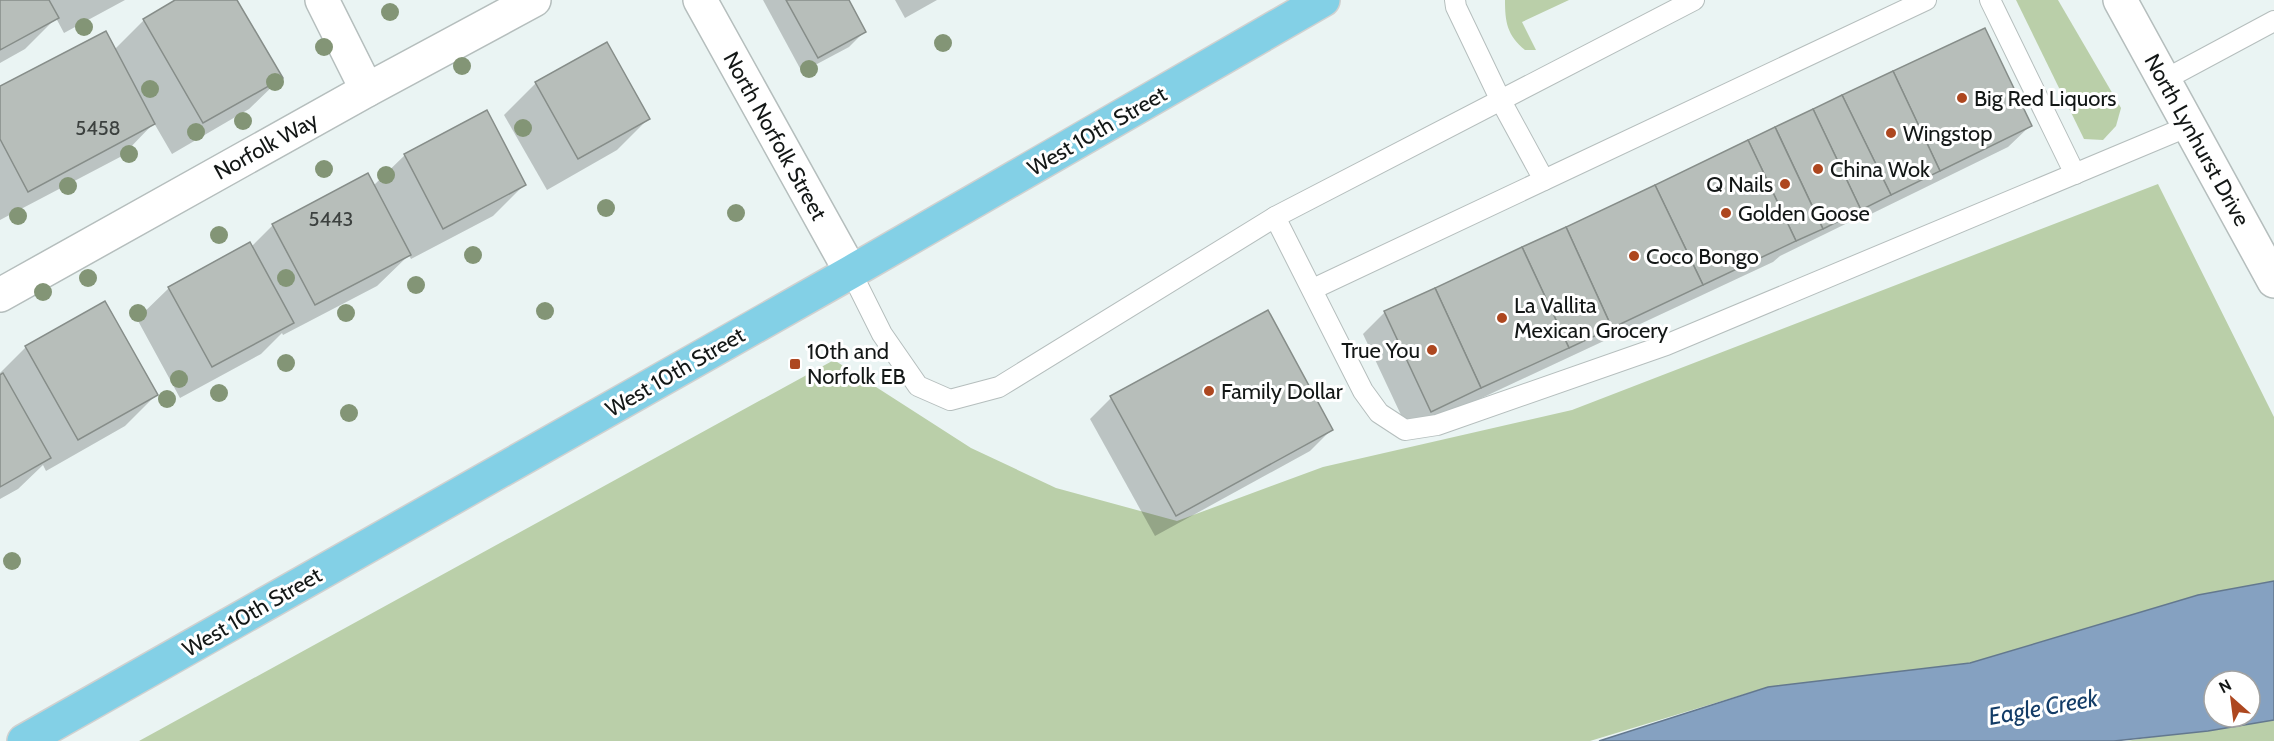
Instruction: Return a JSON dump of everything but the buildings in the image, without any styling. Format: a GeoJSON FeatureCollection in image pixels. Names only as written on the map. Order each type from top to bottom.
{"type":"FeatureCollection","features":[{"type":"Feature","properties":{"kind":"main road","name":"West 10th Street"},"geometry":{"type":"LineString","coordinates":[[24,741],[851,272],[1323,0]]}},
{"type":"Feature","properties":{"kind":"street"},"geometry":{"type":"LineString","coordinates":[[322,0],[367,90]]}},
{"type":"Feature","properties":{"kind":"street","name":"Norfolk Way"},"geometry":{"type":"LineString","coordinates":[[0,295],[367,90],[534,0]]}},
{"type":"Feature","properties":{"kind":"street","name":"North Norfolk Street"},"geometry":{"type":"LineString","coordinates":[[700,0],[851,272]]}},
{"type":"Feature","properties":{"kind":"street","name":"North Lynhurst Drive"},"geometry":{"type":"LineString","coordinates":[[2120,0],[2274,281]]}},
{"type":"Feature","properties":{"kind":"lane"},"geometry":{"type":"LineString","coordinates":[[1455,0],[1456,7],[1501,101],[1544,180]]}},
{"type":"Feature","properties":{"kind":"lane"},"geometry":{"type":"LineString","coordinates":[[851,272],[882,334],[918,386],[950,400],[999,387],[1275,218],[1694,0]]}},
{"type":"Feature","properties":{"kind":"lane"},"geometry":{"type":"LineString","coordinates":[[1313,290],[1926,0]]}},
{"type":"Feature","properties":{"kind":"lane"},"geometry":{"type":"LineString","coordinates":[[1990,0],[2075,174]]}},
{"type":"Feature","properties":{"kind":"lane"},"geometry":{"type":"LineString","coordinates":[[2164,80],[2274,21]]}},
{"type":"Feature","properties":{"kind":"lane"},"geometry":{"type":"LineString","coordinates":[[1275,218],[1363,391],[1379,413],[1405,430],[1437,425],[1666,345],[2189,126]]}},
{"type":"Feature","properties":{"kind":"green space"},"geometry":{"type":"Polygon","coordinates":[[[1505,0],[1569,0],[1522,22],[1536,50],[1525,50],[1514,39],[1508,28],[1505,0]]]}},
{"type":"Feature","properties":{"kind":"green space"},"geometry":{"type":"Polygon","coordinates":[[[2016,0],[2058,0],[2121,108],[2116,126],[2103,140],[2084,139],[2016,0]]]}},
{"type":"Feature","properties":{"kind":"green space"},"geometry":{"type":"Polygon","coordinates":[[[2158,184],[2274,417],[2274,581],[2198,595],[1970,663],[1768,687],[1590,741],[139,741],[834,360],[971,448],[1056,488],[1177,521],[1323,467],[1572,410],[2158,184]]]}},
{"type":"Feature","properties":{"kind":"green space"},"geometry":{"type":"Polygon","coordinates":[[[2274,719],[2274,741],[2126,741],[2207,729],[2262,729],[2262,721],[2274,719]]]}},
{"type":"Feature","properties":{"kind":"water","name":"Eagle Creek"},"geometry":{"type":"Polygon","coordinates":[[[2274,581],[2274,720],[2262,722],[2262,669],[2202,669],[2202,729],[2220,729],[2114,741],[1599,741],[1768,687],[1970,663],[2198,595],[2274,581]]]}},
{"type":"Feature","properties":{"kind":"place","name":"Big Red Liquors"},"geometry":{"type":"Point","coordinates":[1962,98]}},
{"type":"Feature","properties":{"kind":"place","name":"Wingstop"},"geometry":{"type":"Point","coordinates":[1891,133]}},
{"type":"Feature","properties":{"kind":"place","name":"China Wok"},"geometry":{"type":"Point","coordinates":[1818,169]}},
{"type":"Feature","properties":{"kind":"place","name":"Q Nails"},"geometry":{"type":"Point","coordinates":[1785,184]}},
{"type":"Feature","properties":{"kind":"place","name":"Golden Goose"},"geometry":{"type":"Point","coordinates":[1726,213]}},
{"type":"Feature","properties":{"kind":"place","name":"Coco Bongo"},"geometry":{"type":"Point","coordinates":[1634,256]}},
{"type":"Feature","properties":{"kind":"place","name":"La Vallita Mexican Grocery"},"geometry":{"type":"Point","coordinates":[1502,318]}},
{"type":"Feature","properties":{"kind":"place","name":"True You"},"geometry":{"type":"Point","coordinates":[1432,350]}},
{"type":"Feature","properties":{"kind":"place","name":"10th and Norfolk EB"},"geometry":{"type":"Point","coordinates":[795,364]}},
{"type":"Feature","properties":{"kind":"place","name":"Family Dollar"},"geometry":{"type":"Point","coordinates":[1209,391]}}]}
